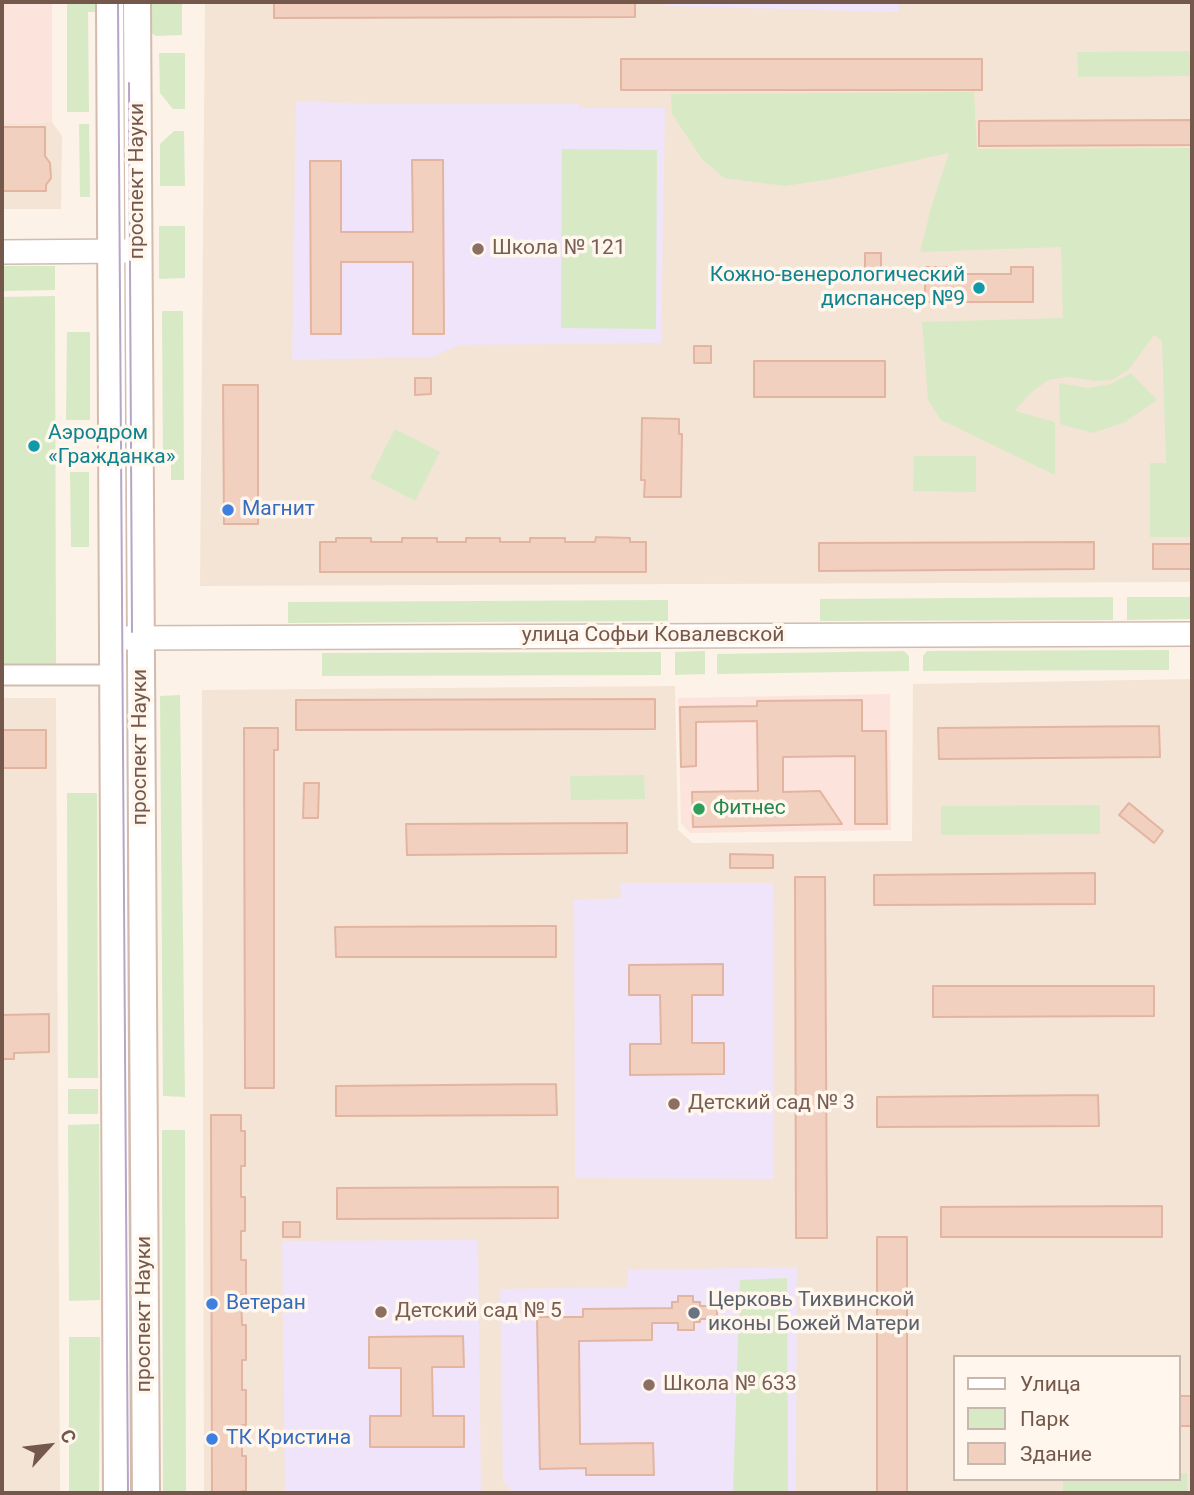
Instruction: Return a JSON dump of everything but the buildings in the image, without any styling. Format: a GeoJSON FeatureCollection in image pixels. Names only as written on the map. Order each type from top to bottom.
{"type":"FeatureCollection","features":[{"type":"Feature","properties":{"kind":"main road","name":"проспект Науки"},"geometry":{"type":"LineString","coordinates":[[110,2],[117,1493]]}},
{"type":"Feature","properties":{"kind":"main road","name":"проспект Науки"},"geometry":{"type":"LineString","coordinates":[[137,2],[146,1493]]}},
{"type":"Feature","properties":{"kind":"street"},"geometry":{"type":"LineString","coordinates":[[2,251],[139,250]]}},
{"type":"Feature","properties":{"kind":"street","name":"улица Софьи Ковалевской"},"geometry":{"type":"LineString","coordinates":[[113,638],[1192,634]]}},
{"type":"Feature","properties":{"kind":"street"},"geometry":{"type":"LineString","coordinates":[[2,675],[113,675]]}},
{"type":"Feature","properties":{"kind":"shaded area"},"geometry":{"type":"Polygon","coordinates":[[[2,2],[52,2],[52,122],[2,123],[2,2]]]}},
{"type":"Feature","properties":{"kind":"shaded area"},"geometry":{"type":"Polygon","coordinates":[[[205,2],[1192,2],[1192,582],[200,586],[205,2]]]}},
{"type":"Feature","properties":{"kind":"shaded area"},"geometry":{"type":"Polygon","coordinates":[[[665,2],[899,2],[899,12],[665,6],[665,2]]]}},
{"type":"Feature","properties":{"kind":"shaded area","name":"Школа № 121"},"geometry":{"type":"Polygon","coordinates":[[[296,101],[371,104],[579,104],[579,108],[665,108],[661,343],[460,345],[432,357],[292,360],[296,101]]]}},
{"type":"Feature","properties":{"kind":"shaded area"},"geometry":{"type":"Polygon","coordinates":[[[52,122],[62,136],[61,209],[2,209],[2,123],[52,122]]]}},
{"type":"Feature","properties":{"kind":"shaded area"},"geometry":{"type":"Polygon","coordinates":[[[1192,679],[1192,1493],[204,1493],[202,690],[675,686],[678,830],[693,843],[912,841],[913,684],[1192,679]]]}},
{"type":"Feature","properties":{"kind":"shaded area"},"geometry":{"type":"Polygon","coordinates":[[[890,694],[891,830],[690,833],[681,823],[678,698],[890,694]]]}},
{"type":"Feature","properties":{"kind":"shaded area"},"geometry":{"type":"Polygon","coordinates":[[[2,698],[56,698],[60,1493],[2,1493],[2,698]]]}},
{"type":"Feature","properties":{"kind":"shaded area","name":"Детский сад № 3"},"geometry":{"type":"Polygon","coordinates":[[[620,883],[773,883],[774,1179],[575,1178],[574,900],[621,898],[620,883]]]}},
{"type":"Feature","properties":{"kind":"shaded area","name":"Детский сад № 5"},"geometry":{"type":"Polygon","coordinates":[[[478,1240],[481,1493],[285,1493],[282,1241],[478,1240]]]}},
{"type":"Feature","properties":{"kind":"shaded area","name":"Школа № 633"},"geometry":{"type":"Polygon","coordinates":[[[797,1267],[796,1493],[513,1493],[503,1481],[500,1289],[627,1287],[628,1270],[797,1267]]]}},
{"type":"Feature","properties":{"kind":"green space"},"geometry":{"type":"Polygon","coordinates":[[[67,2],[98,2],[98,12],[88,12],[89,112],[67,112],[67,2]]]}},
{"type":"Feature","properties":{"kind":"green space"},"geometry":{"type":"Polygon","coordinates":[[[151,2],[182,2],[182,35],[156,36],[151,33],[151,2]]]}},
{"type":"Feature","properties":{"kind":"green space"},"geometry":{"type":"Polygon","coordinates":[[[1192,51],[1192,76],[1078,77],[1077,52],[1192,51]]]}},
{"type":"Feature","properties":{"kind":"green space"},"geometry":{"type":"Polygon","coordinates":[[[159,53],[185,53],[185,109],[173,109],[160,93],[159,53]]]}},
{"type":"Feature","properties":{"kind":"green space"},"geometry":{"type":"Polygon","coordinates":[[[974,92],[977,149],[1192,148],[1192,537],[1150,537],[1150,463],[1166,463],[1162,341],[1154,335],[1129,369],[1112,380],[1096,381],[1069,377],[1048,380],[1029,394],[1015,411],[1055,422],[1055,475],[941,420],[928,400],[922,322],[1063,318],[1061,247],[920,252],[949,153],[831,179],[785,186],[724,178],[702,159],[672,114],[671,94],[974,92]]]}},
{"type":"Feature","properties":{"kind":"green space"},"geometry":{"type":"Polygon","coordinates":[[[79,124],[89,124],[90,197],[80,197],[79,124]]]}},
{"type":"Feature","properties":{"kind":"green space"},"geometry":{"type":"Polygon","coordinates":[[[174,131],[184,131],[185,186],[160,186],[160,144],[174,131]]]}},
{"type":"Feature","properties":{"kind":"green space"},"geometry":{"type":"Polygon","coordinates":[[[562,149],[657,150],[656,329],[561,328],[562,149]]]}},
{"type":"Feature","properties":{"kind":"green space"},"geometry":{"type":"Polygon","coordinates":[[[159,226],[185,226],[185,278],[159,279],[159,226]]]}},
{"type":"Feature","properties":{"kind":"green space"},"geometry":{"type":"Polygon","coordinates":[[[2,266],[55,266],[55,290],[2,291],[2,266]]]}},
{"type":"Feature","properties":{"kind":"green space"},"geometry":{"type":"Polygon","coordinates":[[[55,296],[56,665],[2,665],[2,297],[55,296]]]}},
{"type":"Feature","properties":{"kind":"green space"},"geometry":{"type":"Polygon","coordinates":[[[162,311],[183,311],[184,480],[171,480],[171,462],[163,462],[162,311]]]}},
{"type":"Feature","properties":{"kind":"green space"},"geometry":{"type":"Polygon","coordinates":[[[67,332],[90,332],[90,420],[66,420],[67,332]]]}},
{"type":"Feature","properties":{"kind":"green space"},"geometry":{"type":"Polygon","coordinates":[[[1131,373],[1157,400],[1125,422],[1093,433],[1060,424],[1059,383],[1088,388],[1111,384],[1131,373]]]}},
{"type":"Feature","properties":{"kind":"green space"},"geometry":{"type":"Polygon","coordinates":[[[395,429],[440,452],[415,501],[370,478],[395,429]]]}},
{"type":"Feature","properties":{"kind":"green space"},"geometry":{"type":"Polygon","coordinates":[[[914,456],[976,456],[976,492],[913,491],[914,456]]]}},
{"type":"Feature","properties":{"kind":"green space"},"geometry":{"type":"Polygon","coordinates":[[[70,472],[89,472],[89,547],[71,547],[70,472]]]}},
{"type":"Feature","properties":{"kind":"green space"},"geometry":{"type":"Polygon","coordinates":[[[1113,597],[1113,620],[820,621],[820,599],[1113,597]]]}},
{"type":"Feature","properties":{"kind":"green space"},"geometry":{"type":"Polygon","coordinates":[[[1127,597],[1192,597],[1192,619],[1127,620],[1127,597]]]}},
{"type":"Feature","properties":{"kind":"green space"},"geometry":{"type":"Polygon","coordinates":[[[668,600],[668,621],[288,623],[288,602],[668,600]]]}},
{"type":"Feature","properties":{"kind":"green space"},"geometry":{"type":"Polygon","coordinates":[[[1169,650],[1169,670],[923,671],[923,656],[927,651],[1169,650]]]}},
{"type":"Feature","properties":{"kind":"green space"},"geometry":{"type":"Polygon","coordinates":[[[705,651],[705,674],[675,675],[675,652],[705,651]]]}},
{"type":"Feature","properties":{"kind":"green space"},"geometry":{"type":"Polygon","coordinates":[[[904,651],[909,656],[909,671],[717,674],[717,654],[904,651]]]}},
{"type":"Feature","properties":{"kind":"green space"},"geometry":{"type":"Polygon","coordinates":[[[661,652],[661,675],[322,676],[322,653],[661,652]]]}},
{"type":"Feature","properties":{"kind":"green space"},"geometry":{"type":"Polygon","coordinates":[[[180,695],[185,1097],[163,1096],[160,696],[180,695]]]}},
{"type":"Feature","properties":{"kind":"green space"},"geometry":{"type":"Polygon","coordinates":[[[644,775],[645,799],[571,800],[570,776],[644,775]]]}},
{"type":"Feature","properties":{"kind":"green space"},"geometry":{"type":"Polygon","coordinates":[[[67,793],[97,793],[98,1078],[68,1078],[67,793]]]}},
{"type":"Feature","properties":{"kind":"green space"},"geometry":{"type":"Polygon","coordinates":[[[1100,805],[1100,834],[941,835],[941,806],[1100,805]]]}},
{"type":"Feature","properties":{"kind":"green space"},"geometry":{"type":"Polygon","coordinates":[[[68,1089],[98,1089],[98,1114],[68,1114],[68,1089]]]}},
{"type":"Feature","properties":{"kind":"green space"},"geometry":{"type":"Polygon","coordinates":[[[99,1124],[100,1300],[69,1301],[68,1125],[99,1124]]]}},
{"type":"Feature","properties":{"kind":"green space"},"geometry":{"type":"Polygon","coordinates":[[[162,1130],[185,1130],[186,1493],[163,1493],[162,1130]]]}},
{"type":"Feature","properties":{"kind":"green space"},"geometry":{"type":"Polygon","coordinates":[[[787,1278],[788,1493],[733,1493],[740,1280],[787,1278]]]}},
{"type":"Feature","properties":{"kind":"green space"},"geometry":{"type":"Polygon","coordinates":[[[69,1337],[100,1337],[99,1493],[69,1493],[69,1337]]]}},
{"type":"Feature","properties":{"kind":"green space"},"geometry":{"type":"Polygon","coordinates":[[[1187,1473],[1188,1493],[1063,1493],[1063,1481],[1180,1481],[1180,1474],[1187,1473]]]}},
{"type":"Feature","properties":{"kind":"tram line"},"geometry":{"type":"LineString","coordinates":[[118,2],[128,1493]]}},
{"type":"Feature","properties":{"kind":"tram line"},"geometry":{"type":"LineString","coordinates":[[129,83],[132,632]]}},
{"type":"Feature","properties":{"kind":"place","name":"Школа № 121"},"geometry":{"type":"Point","coordinates":[478,249]}},
{"type":"Feature","properties":{"kind":"place","name":"Кожно-венерологический диспансер №9"},"geometry":{"type":"Point","coordinates":[979,288]}},
{"type":"Feature","properties":{"kind":"place","name":"Аэродром «Гражданка»"},"geometry":{"type":"Point","coordinates":[34,446]}},
{"type":"Feature","properties":{"kind":"place","name":"Магнит"},"geometry":{"type":"Point","coordinates":[228,510]}},
{"type":"Feature","properties":{"kind":"place","name":"Фитнес"},"geometry":{"type":"Point","coordinates":[699,809]}},
{"type":"Feature","properties":{"kind":"place","name":"Детский сад № 3"},"geometry":{"type":"Point","coordinates":[674,1104]}},
{"type":"Feature","properties":{"kind":"place","name":"Ветеран"},"geometry":{"type":"Point","coordinates":[212,1304]}},
{"type":"Feature","properties":{"kind":"place","name":"Детский сад № 5"},"geometry":{"type":"Point","coordinates":[381,1312]}},
{"type":"Feature","properties":{"kind":"place","name":"Церковь Тихвинской иконы Божей Матери"},"geometry":{"type":"Point","coordinates":[694,1313]}},
{"type":"Feature","properties":{"kind":"place","name":"Школа № 633"},"geometry":{"type":"Point","coordinates":[649,1385]}},
{"type":"Feature","properties":{"kind":"place","name":"ТК Кристина"},"geometry":{"type":"Point","coordinates":[212,1439]}}]}
